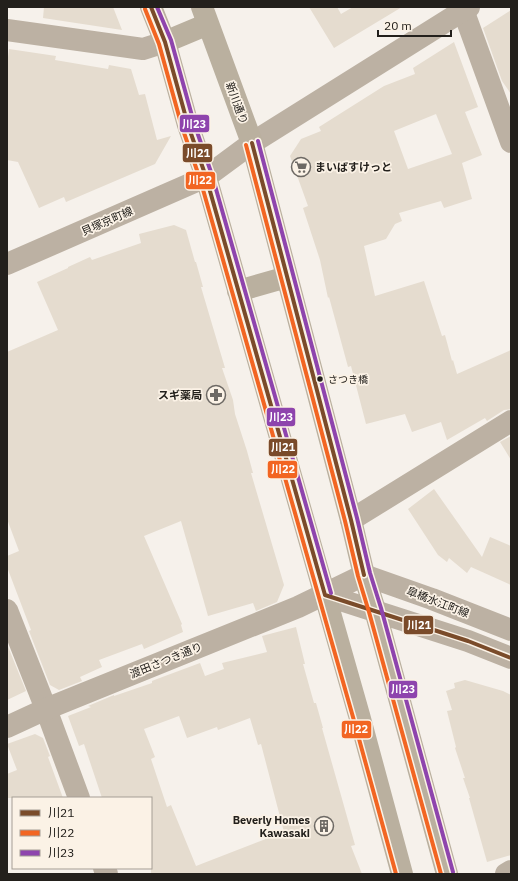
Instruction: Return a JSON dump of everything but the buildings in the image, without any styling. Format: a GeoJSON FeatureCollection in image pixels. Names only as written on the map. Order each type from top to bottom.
{"type":"FeatureCollection","features":[{"type":"Feature","properties":{"kind":"main road"},"geometry":{"type":"LineString","coordinates":[[151,7],[165,42],[188,125],[206,177],[325,595],[402,874]]}},
{"type":"Feature","properties":{"kind":"main road"},"geometry":{"type":"LineString","coordinates":[[165,42],[205,15]]}},
{"type":"Feature","properties":{"kind":"main road","name":"新川通り"},"geometry":{"type":"LineString","coordinates":[[205,15],[252,143],[351,520],[364,575],[375,610],[447,874]]}},
{"type":"Feature","properties":{"kind":"main road"},"geometry":{"type":"LineString","coordinates":[[238,291],[287,277]]}},
{"type":"Feature","properties":{"kind":"street"},"geometry":{"type":"LineString","coordinates":[[465,8],[511,142]]}},
{"type":"Feature","properties":{"kind":"street","name":"貝塚京町線"},"geometry":{"type":"LineString","coordinates":[[7,264],[206,177],[252,143],[465,8]]}},
{"type":"Feature","properties":{"kind":"street"},"geometry":{"type":"LineString","coordinates":[[7,30],[143,49],[165,42]]}},
{"type":"Feature","properties":{"kind":"street"},"geometry":{"type":"LineString","coordinates":[[351,520],[511,421]]}},
{"type":"Feature","properties":{"kind":"street","name":"渡田さつき通り"},"geometry":{"type":"LineString","coordinates":[[7,727],[46,709],[298,607],[364,575]]}},
{"type":"Feature","properties":{"kind":"street","name":"皐橋水江町線"},"geometry":{"type":"LineString","coordinates":[[364,575],[432,599],[511,630]]}},
{"type":"Feature","properties":{"kind":"street"},"geometry":{"type":"LineString","coordinates":[[325,595],[468,641],[511,658]]}},
{"type":"Feature","properties":{"kind":"street"},"geometry":{"type":"LineString","coordinates":[[7,610],[79,797]]}},
{"type":"Feature","properties":{"kind":"street"},"geometry":{"type":"LineString","coordinates":[[506,874],[511,871]]}},
{"type":"Feature","properties":{"kind":"transit line","name":"川21"},"geometry":{"type":"LineString","coordinates":[[151,7],[165,42],[188,125],[206,177],[325,595]]}},
{"type":"Feature","properties":{"kind":"transit line","name":"川23"},"geometry":{"type":"LineString","coordinates":[[157,7],[171,40],[194,123],[212,175],[331,593]]}},
{"type":"Feature","properties":{"kind":"transit line","name":"川22"},"geometry":{"type":"LineString","coordinates":[[145,9],[159,44],[182,127],[200,179],[353,717],[396,874]]}},
{"type":"Feature","properties":{"kind":"transit line","name":"川23"},"geometry":{"type":"LineString","coordinates":[[258,141],[357,518],[370,573],[381,608],[453,872]]}},
{"type":"Feature","properties":{"kind":"transit line","name":"川21"},"geometry":{"type":"LineString","coordinates":[[252,143],[351,520],[364,575]]}},
{"type":"Feature","properties":{"kind":"transit line","name":"川22"},"geometry":{"type":"LineString","coordinates":[[246,145],[345,521],[358,576],[441,874]]}},
{"type":"Feature","properties":{"kind":"transit line","name":"川21"},"geometry":{"type":"LineString","coordinates":[[325,595],[468,641],[511,658]]}},
{"type":"Feature","properties":{"kind":"place","name":"まいばすけっと"},"geometry":{"type":"Point","coordinates":[301,167]}},
{"type":"Feature","properties":{"kind":"place","name":"さつき橋"},"geometry":{"type":"Point","coordinates":[320,379]}},
{"type":"Feature","properties":{"kind":"place","name":"スギ薬局"},"geometry":{"type":"Point","coordinates":[216,395]}},
{"type":"Feature","properties":{"kind":"place","name":"Beverly Homes Kawasaki"},"geometry":{"type":"Point","coordinates":[324,826]}}]}
